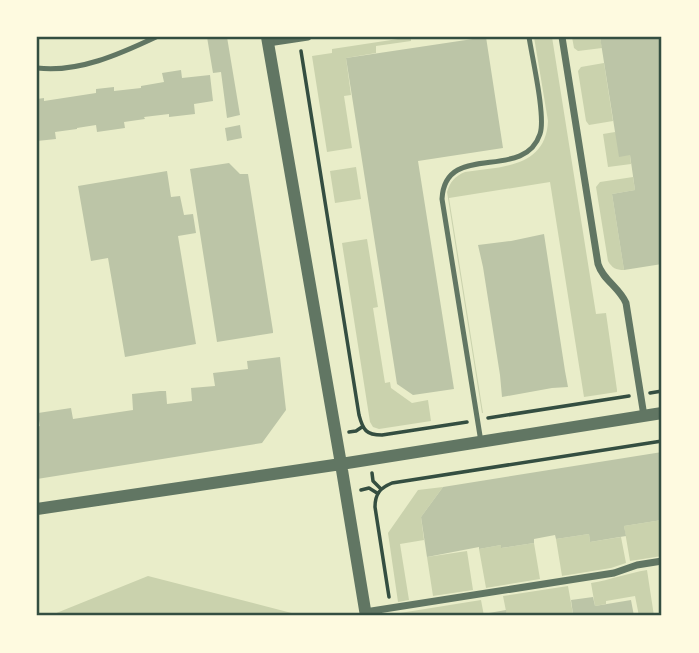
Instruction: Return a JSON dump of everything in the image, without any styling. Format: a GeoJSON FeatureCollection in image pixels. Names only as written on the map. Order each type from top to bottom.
{"type":"FeatureCollection","features":[{"type":"Feature","properties":{"kind":"street"},"geometry":{"type":"LineString","coordinates":[[308,37],[268,40],[365,614],[614,573],[633,566],[662,561]]}},
{"type":"Feature","properties":{"kind":"street"},"geometry":{"type":"LineString","coordinates":[[562,37],[598,264],[626,303],[644,416]]}},
{"type":"Feature","properties":{"kind":"street"},"geometry":{"type":"LineString","coordinates":[[37,509],[662,413]]}},
{"type":"Feature","properties":{"kind":"lane"},"geometry":{"type":"LineString","coordinates":[[37,68],[82,66],[156,37]]}},
{"type":"Feature","properties":{"kind":"lane"},"geometry":{"type":"LineString","coordinates":[[481,442],[442,199],[443,188],[447,178],[456,170],[511,159],[525,154],[535,145],[541,132],[542,117],[529,37]]}},
{"type":"Feature","properties":{"kind":"path"},"geometry":{"type":"LineString","coordinates":[[298,38],[359,415],[366,431],[373,435],[382,435],[662,391]]}},
{"type":"Feature","properties":{"kind":"path"},"geometry":{"type":"LineString","coordinates":[[391,608],[375,507],[375,499],[384,486],[662,440]]}},
{"type":"Feature","properties":{"kind":"green space"},"geometry":{"type":"Polygon","coordinates":[[[411,37],[411,41],[376,46],[376,53],[346,58],[351,95],[344,96],[352,148],[327,152],[312,56],[332,53],[332,49],[411,37]]]}},
{"type":"Feature","properties":{"kind":"green space"},"geometry":{"type":"Polygon","coordinates":[[[534,37],[552,37],[596,314],[606,313],[617,392],[584,397],[550,182],[449,198],[482,413],[447,192],[453,180],[465,172],[519,162],[539,148],[548,121],[534,37]]]}},
{"type":"Feature","properties":{"kind":"green space"},"geometry":{"type":"Polygon","coordinates":[[[572,37],[600,37],[602,48],[578,51],[574,48],[572,37]]]}},
{"type":"Feature","properties":{"kind":"green space"},"geometry":{"type":"Polygon","coordinates":[[[604,63],[613,121],[589,125],[586,121],[578,71],[581,67],[604,63]]]}},
{"type":"Feature","properties":{"kind":"green space"},"geometry":{"type":"Polygon","coordinates":[[[615,132],[630,155],[631,164],[608,167],[603,134],[615,132]]]}},
{"type":"Feature","properties":{"kind":"green space"},"geometry":{"type":"Polygon","coordinates":[[[356,167],[361,199],[335,203],[330,171],[356,167]]]}},
{"type":"Feature","properties":{"kind":"green space"},"geometry":{"type":"Polygon","coordinates":[[[633,177],[635,190],[612,194],[624,270],[619,270],[608,261],[596,187],[600,182],[633,177]]]}},
{"type":"Feature","properties":{"kind":"green space"},"geometry":{"type":"Polygon","coordinates":[[[367,239],[378,307],[373,308],[385,383],[390,382],[391,388],[412,403],[428,400],[431,421],[379,429],[373,427],[370,422],[342,243],[367,239]]]}},
{"type":"Feature","properties":{"kind":"green space"},"geometry":{"type":"Polygon","coordinates":[[[443,487],[421,517],[424,540],[400,544],[409,600],[398,602],[388,533],[418,490],[443,487]]]}},
{"type":"Feature","properties":{"kind":"green space"},"geometry":{"type":"Polygon","coordinates":[[[662,520],[662,556],[630,561],[624,526],[662,520]]]}},
{"type":"Feature","properties":{"kind":"green space"},"geometry":{"type":"Polygon","coordinates":[[[589,534],[590,542],[621,537],[626,563],[562,576],[556,539],[589,534]]]}},
{"type":"Feature","properties":{"kind":"green space"},"geometry":{"type":"Polygon","coordinates":[[[534,543],[540,579],[486,588],[479,549],[534,543]]]}},
{"type":"Feature","properties":{"kind":"green space"},"geometry":{"type":"Polygon","coordinates":[[[467,551],[473,590],[433,596],[427,557],[467,551]]]}},
{"type":"Feature","properties":{"kind":"green space"},"geometry":{"type":"Polygon","coordinates":[[[647,570],[654,616],[639,616],[635,596],[606,601],[606,604],[595,606],[591,583],[647,570]]]}},
{"type":"Feature","properties":{"kind":"green space"},"geometry":{"type":"Polygon","coordinates":[[[148,576],[303,616],[49,616],[148,576]]]}},
{"type":"Feature","properties":{"kind":"green space"},"geometry":{"type":"Polygon","coordinates":[[[568,586],[573,614],[507,616],[503,596],[568,586]]]}},
{"type":"Feature","properties":{"kind":"green space"},"geometry":{"type":"Polygon","coordinates":[[[481,600],[484,616],[401,616],[400,613],[481,600]]]}},
{"type":"Feature","properties":{"kind":"building"},"geometry":{"type":"Polygon","coordinates":[[[207,37],[227,37],[240,115],[227,118],[221,72],[213,73],[207,37]]]}},
{"type":"Feature","properties":{"kind":"building"},"geometry":{"type":"Polygon","coordinates":[[[486,37],[503,148],[418,161],[454,389],[413,395],[397,384],[346,58],[486,37]]]}},
{"type":"Feature","properties":{"kind":"building"},"geometry":{"type":"Polygon","coordinates":[[[600,37],[662,37],[662,264],[624,270],[612,194],[635,190],[630,155],[619,157],[600,37]]]}},
{"type":"Feature","properties":{"kind":"building"},"geometry":{"type":"Polygon","coordinates":[[[181,70],[182,78],[210,75],[213,101],[194,104],[195,114],[144,117],[145,119],[124,122],[125,128],[97,132],[96,125],[77,128],[55,132],[56,139],[37,141],[37,99],[44,98],[44,101],[96,93],[96,89],[114,87],[114,91],[141,88],[164,82],[162,73],[181,70]]]}},
{"type":"Feature","properties":{"kind":"building"},"geometry":{"type":"Polygon","coordinates":[[[240,125],[242,138],[227,141],[225,128],[240,125]]]}},
{"type":"Feature","properties":{"kind":"building"},"geometry":{"type":"Polygon","coordinates":[[[229,163],[240,174],[248,174],[273,333],[217,342],[190,169],[229,163]]]}},
{"type":"Feature","properties":{"kind":"building"},"geometry":{"type":"Polygon","coordinates":[[[167,171],[171,197],[180,196],[184,215],[193,214],[196,233],[178,236],[196,344],[125,357],[108,258],[91,261],[78,186],[167,171]]]}},
{"type":"Feature","properties":{"kind":"building"},"geometry":{"type":"Polygon","coordinates":[[[544,234],[568,387],[502,397],[478,245],[544,234]]]}},
{"type":"Feature","properties":{"kind":"building"},"geometry":{"type":"Polygon","coordinates":[[[280,357],[286,410],[262,443],[37,479],[37,427],[40,426],[38,413],[71,408],[73,419],[133,410],[132,394],[160,391],[166,391],[167,404],[192,401],[191,388],[215,386],[213,373],[248,369],[247,361],[280,357]]]}},
{"type":"Feature","properties":{"kind":"building"},"geometry":{"type":"Polygon","coordinates":[[[662,452],[662,520],[624,526],[626,536],[590,542],[589,534],[556,539],[555,535],[534,539],[534,543],[501,548],[501,545],[479,547],[427,557],[421,517],[443,487],[662,452]]]}},
{"type":"Feature","properties":{"kind":"building"},"geometry":{"type":"Polygon","coordinates":[[[593,597],[595,606],[631,600],[634,616],[565,616],[573,614],[571,600],[593,597]]]}},
{"type":"Feature","properties":{"kind":"building"},"geometry":{"type":"Polygon","coordinates":[[[506,610],[507,616],[483,614],[506,610]]]}}]}
